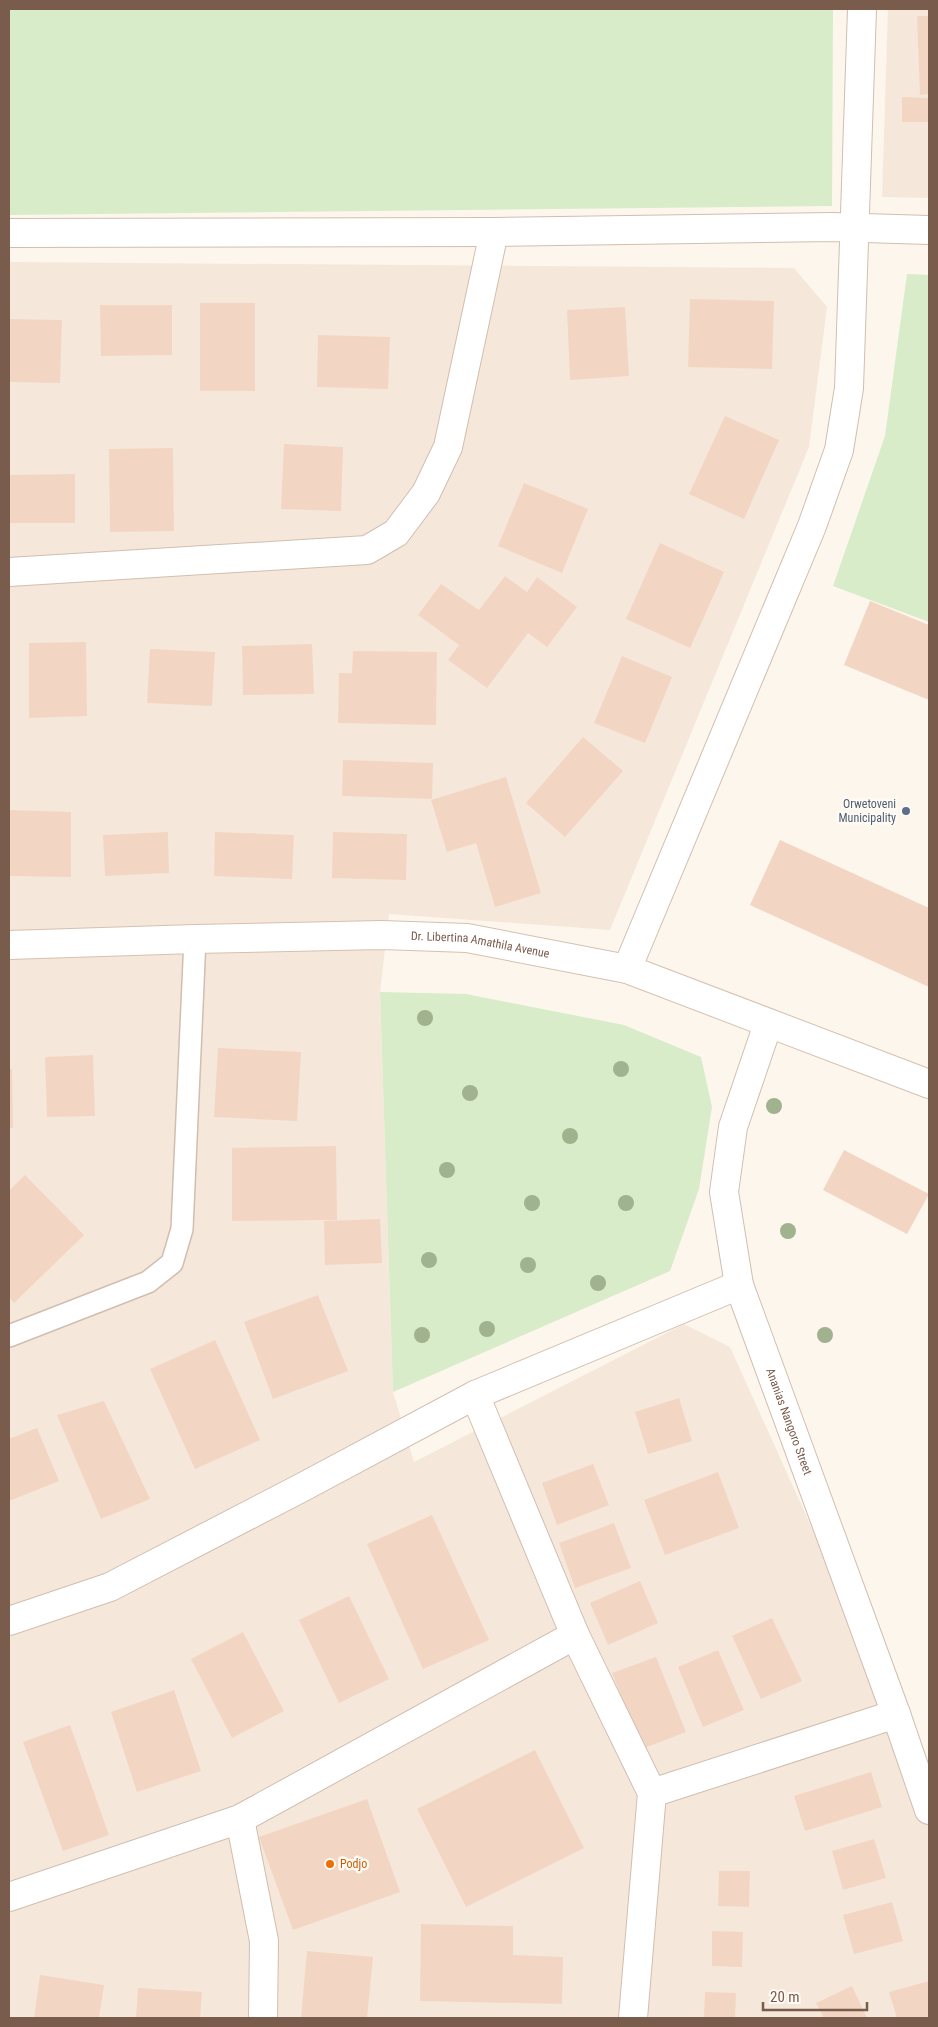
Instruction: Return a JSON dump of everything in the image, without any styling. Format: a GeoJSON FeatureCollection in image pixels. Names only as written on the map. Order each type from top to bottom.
{"type":"FeatureCollection","features":[{"type":"Feature","properties":{"kind":"street"},"geometry":{"type":"LineString","coordinates":[[626,969],[812,526],[839,450],[849,388],[862,9]]}},
{"type":"Feature","properties":{"kind":"street"},"geometry":{"type":"LineString","coordinates":[[9,233],[494,232],[855,228],[929,230]]}},
{"type":"Feature","properties":{"kind":"street"},"geometry":{"type":"LineString","coordinates":[[9,572],[367,550],[396,533],[426,493],[448,447],[494,232]]}},
{"type":"Feature","properties":{"kind":"street","name":"Dr. Libertina Amathila Avenue"},"geometry":{"type":"LineString","coordinates":[[9,945],[195,938],[382,935],[467,938],[626,969],[929,1084]]}},
{"type":"Feature","properties":{"kind":"street","name":"Ananias Nangoro Street"},"geometry":{"type":"LineString","coordinates":[[768,1024],[733,1127],[724,1192],[739,1285],[896,1714],[929,1810]]}},
{"type":"Feature","properties":{"kind":"street"},"geometry":{"type":"LineString","coordinates":[[9,1622],[110,1587],[475,1395],[739,1285]]}},
{"type":"Feature","properties":{"kind":"street"},"geometry":{"type":"LineString","coordinates":[[475,1395],[575,1635],[652,1793],[633,2018]]}},
{"type":"Feature","properties":{"kind":"street"},"geometry":{"type":"LineString","coordinates":[[9,1897],[240,1819],[575,1635]]}},
{"type":"Feature","properties":{"kind":"street"},"geometry":{"type":"LineString","coordinates":[[652,1793],[896,1714]]}},
{"type":"Feature","properties":{"kind":"street"},"geometry":{"type":"LineString","coordinates":[[240,1819],[264,1941],[263,2018]]}},
{"type":"Feature","properties":{"kind":"lane"},"geometry":{"type":"LineString","coordinates":[[9,1336],[148,1282],[172,1263],[182,1229],[195,938]]}},
{"type":"Feature","properties":{"kind":"shaded area"},"geometry":{"type":"Polygon","coordinates":[[[888,9],[929,9],[929,198],[882,197],[888,9]]]}},
{"type":"Feature","properties":{"kind":"shaded area"},"geometry":{"type":"Polygon","coordinates":[[[9,262],[794,268],[827,307],[809,447],[610,930],[389,914],[380,992],[393,1392],[414,1462],[684,1324],[730,1347],[896,1714],[929,1810],[929,2018],[9,2018],[9,262]]]}},
{"type":"Feature","properties":{"kind":"green space"},"geometry":{"type":"Polygon","coordinates":[[[9,9],[833,9],[832,206],[9,215],[9,9]]]}},
{"type":"Feature","properties":{"kind":"green space"},"geometry":{"type":"Polygon","coordinates":[[[907,274],[929,275],[929,622],[833,586],[885,436],[907,274]]]}},
{"type":"Feature","properties":{"kind":"green space"},"geometry":{"type":"Polygon","coordinates":[[[380,992],[466,994],[624,1025],[701,1057],[712,1107],[699,1189],[670,1271],[393,1392],[380,992]]]}},
{"type":"Feature","properties":{"kind":"building"},"geometry":{"type":"Polygon","coordinates":[[[917,16],[929,16],[929,94],[920,95],[917,16]]]}},
{"type":"Feature","properties":{"kind":"building"},"geometry":{"type":"Polygon","coordinates":[[[902,97],[929,98],[929,122],[902,122],[902,97]]]}},
{"type":"Feature","properties":{"kind":"building"},"geometry":{"type":"Polygon","coordinates":[[[690,299],[774,301],[772,369],[688,367],[690,299]]]}},
{"type":"Feature","properties":{"kind":"building"},"geometry":{"type":"Polygon","coordinates":[[[200,303],[255,303],[255,391],[200,391],[200,303]]]}},
{"type":"Feature","properties":{"kind":"building"},"geometry":{"type":"Polygon","coordinates":[[[100,305],[172,305],[172,355],[101,356],[100,305]]]}},
{"type":"Feature","properties":{"kind":"building"},"geometry":{"type":"Polygon","coordinates":[[[625,307],[629,376],[570,380],[567,310],[625,307]]]}},
{"type":"Feature","properties":{"kind":"building"},"geometry":{"type":"Polygon","coordinates":[[[9,319],[62,320],[60,383],[9,382],[9,319]]]}},
{"type":"Feature","properties":{"kind":"building"},"geometry":{"type":"Polygon","coordinates":[[[318,335],[390,337],[388,389],[317,387],[318,335]]]}},
{"type":"Feature","properties":{"kind":"building"},"geometry":{"type":"Polygon","coordinates":[[[725,416],[779,440],[744,519],[689,494],[725,416]]]}},
{"type":"Feature","properties":{"kind":"building"},"geometry":{"type":"Polygon","coordinates":[[[284,444],[343,447],[341,511],[281,509],[284,444]]]}},
{"type":"Feature","properties":{"kind":"building"},"geometry":{"type":"Polygon","coordinates":[[[173,448],[174,531],[110,532],[109,449],[173,448]]]}},
{"type":"Feature","properties":{"kind":"building"},"geometry":{"type":"Polygon","coordinates":[[[75,474],[75,523],[9,523],[9,475],[75,474]]]}},
{"type":"Feature","properties":{"kind":"building"},"geometry":{"type":"Polygon","coordinates":[[[524,483],[588,509],[562,573],[498,546],[524,483]]]}},
{"type":"Feature","properties":{"kind":"building"},"geometry":{"type":"Polygon","coordinates":[[[660,543],[724,572],[690,648],[626,619],[660,543]]]}},
{"type":"Feature","properties":{"kind":"building"},"geometry":{"type":"Polygon","coordinates":[[[505,576],[527,592],[537,577],[577,607],[547,647],[528,633],[487,688],[448,660],[459,645],[418,615],[441,584],[479,610],[505,576]]]}},
{"type":"Feature","properties":{"kind":"building"},"geometry":{"type":"Polygon","coordinates":[[[870,601],[929,625],[929,700],[844,665],[870,601]]]}},
{"type":"Feature","properties":{"kind":"building"},"geometry":{"type":"Polygon","coordinates":[[[86,642],[87,716],[29,718],[29,643],[86,642]]]}},
{"type":"Feature","properties":{"kind":"building"},"geometry":{"type":"Polygon","coordinates":[[[312,644],[314,694],[243,695],[242,646],[312,644]]]}},
{"type":"Feature","properties":{"kind":"building"},"geometry":{"type":"Polygon","coordinates":[[[150,649],[215,652],[212,706],[147,703],[150,649]]]}},
{"type":"Feature","properties":{"kind":"building"},"geometry":{"type":"Polygon","coordinates":[[[353,651],[437,652],[436,725],[338,723],[339,673],[352,673],[353,651]]]}},
{"type":"Feature","properties":{"kind":"building"},"geometry":{"type":"Polygon","coordinates":[[[622,656],[672,677],[645,743],[594,723],[622,656]]]}},
{"type":"Feature","properties":{"kind":"building"},"geometry":{"type":"Polygon","coordinates":[[[583,737],[623,771],[565,837],[526,803],[583,737]]]}},
{"type":"Feature","properties":{"kind":"building"},"geometry":{"type":"Polygon","coordinates":[[[343,760],[433,763],[432,799],[342,796],[343,760]]]}},
{"type":"Feature","properties":{"kind":"building"},"geometry":{"type":"Polygon","coordinates":[[[506,777],[541,893],[495,907],[476,843],[447,852],[431,800],[506,777]]]}},
{"type":"Feature","properties":{"kind":"building"},"geometry":{"type":"Polygon","coordinates":[[[9,810],[71,812],[71,877],[9,876],[9,810]]]}},
{"type":"Feature","properties":{"kind":"building"},"geometry":{"type":"Polygon","coordinates":[[[168,832],[169,873],[105,876],[103,835],[168,832]]]}},
{"type":"Feature","properties":{"kind":"building"},"geometry":{"type":"Polygon","coordinates":[[[215,832],[294,835],[292,879],[214,876],[215,832]]]}},
{"type":"Feature","properties":{"kind":"building"},"geometry":{"type":"Polygon","coordinates":[[[333,832],[407,834],[406,880],[332,878],[333,832]]]}},
{"type":"Feature","properties":{"kind":"building"},"geometry":{"type":"Polygon","coordinates":[[[780,840],[929,908],[929,987],[750,905],[780,840]]]}},
{"type":"Feature","properties":{"kind":"building"},"geometry":{"type":"Polygon","coordinates":[[[218,1048],[301,1052],[297,1121],[214,1117],[218,1048]]]}},
{"type":"Feature","properties":{"kind":"building"},"geometry":{"type":"Polygon","coordinates":[[[93,1055],[95,1116],[47,1117],[45,1057],[93,1055]]]}},
{"type":"Feature","properties":{"kind":"building"},"geometry":{"type":"Polygon","coordinates":[[[9,1069],[12,1069],[13,1128],[9,1128],[9,1069]]]}},
{"type":"Feature","properties":{"kind":"building"},"geometry":{"type":"Polygon","coordinates":[[[336,1146],[337,1220],[232,1221],[232,1148],[336,1146]]]}},
{"type":"Feature","properties":{"kind":"building"},"geometry":{"type":"Polygon","coordinates":[[[844,1150],[929,1194],[907,1234],[823,1190],[844,1150]]]}},
{"type":"Feature","properties":{"kind":"building"},"geometry":{"type":"Polygon","coordinates":[[[25,1175],[84,1235],[14,1303],[9,1297],[9,1191],[25,1175]]]}},
{"type":"Feature","properties":{"kind":"building"},"geometry":{"type":"Polygon","coordinates":[[[380,1219],[382,1263],[325,1265],[324,1221],[380,1219]]]}},
{"type":"Feature","properties":{"kind":"building"},"geometry":{"type":"Polygon","coordinates":[[[318,1295],[348,1371],[273,1399],[244,1322],[318,1295]]]}},
{"type":"Feature","properties":{"kind":"building"},"geometry":{"type":"Polygon","coordinates":[[[215,1340],[260,1440],[195,1469],[150,1369],[215,1340]]]}},
{"type":"Feature","properties":{"kind":"building"},"geometry":{"type":"Polygon","coordinates":[[[679,1398],[692,1441],[648,1454],[635,1412],[679,1398]]]}},
{"type":"Feature","properties":{"kind":"building"},"geometry":{"type":"Polygon","coordinates":[[[104,1401],[150,1499],[101,1519],[57,1415],[104,1401]]]}},
{"type":"Feature","properties":{"kind":"building"},"geometry":{"type":"Polygon","coordinates":[[[37,1428],[59,1481],[9,1501],[9,1439],[37,1428]]]}},
{"type":"Feature","properties":{"kind":"building"},"geometry":{"type":"Polygon","coordinates":[[[593,1464],[609,1505],[557,1525],[542,1483],[593,1464]]]}},
{"type":"Feature","properties":{"kind":"building"},"geometry":{"type":"Polygon","coordinates":[[[718,1472],[739,1528],[665,1555],[644,1500],[718,1472]]]}},
{"type":"Feature","properties":{"kind":"building"},"geometry":{"type":"Polygon","coordinates":[[[432,1515],[489,1640],[423,1669],[367,1544],[432,1515]]]}},
{"type":"Feature","properties":{"kind":"building"},"geometry":{"type":"Polygon","coordinates":[[[614,1523],[631,1568],[575,1588],[559,1543],[614,1523]]]}},
{"type":"Feature","properties":{"kind":"building"},"geometry":{"type":"Polygon","coordinates":[[[640,1581],[658,1623],[608,1645],[590,1603],[640,1581]]]}},
{"type":"Feature","properties":{"kind":"building"},"geometry":{"type":"Polygon","coordinates":[[[349,1596],[389,1679],[339,1703],[299,1620],[349,1596]]]}},
{"type":"Feature","properties":{"kind":"building"},"geometry":{"type":"Polygon","coordinates":[[[772,1618],[802,1681],[761,1699],[732,1636],[772,1618]]]}},
{"type":"Feature","properties":{"kind":"building"},"geometry":{"type":"Polygon","coordinates":[[[243,1632],[284,1711],[232,1738],[191,1659],[243,1632]]]}},
{"type":"Feature","properties":{"kind":"building"},"geometry":{"type":"Polygon","coordinates":[[[718,1650],[744,1710],[703,1727],[678,1667],[718,1650]]]}},
{"type":"Feature","properties":{"kind":"building"},"geometry":{"type":"Polygon","coordinates":[[[656,1657],[686,1732],[642,1749],[612,1673],[656,1657]]]}},
{"type":"Feature","properties":{"kind":"building"},"geometry":{"type":"Polygon","coordinates":[[[174,1690],[201,1771],[137,1792],[111,1712],[174,1690]]]}},
{"type":"Feature","properties":{"kind":"building"},"geometry":{"type":"Polygon","coordinates":[[[70,1725],[109,1835],[63,1851],[23,1742],[70,1725]]]}},
{"type":"Feature","properties":{"kind":"building"},"geometry":{"type":"Polygon","coordinates":[[[535,1750],[584,1848],[466,1907],[417,1809],[535,1750]]]}},
{"type":"Feature","properties":{"kind":"building"},"geometry":{"type":"Polygon","coordinates":[[[871,1772],[882,1807],[805,1831],[794,1796],[871,1772]]]}},
{"type":"Feature","properties":{"kind":"building","name":"Podjo"},"geometry":{"type":"Polygon","coordinates":[[[367,1799],[400,1892],[293,1930],[259,1837],[367,1799]]]}},
{"type":"Feature","properties":{"kind":"building"},"geometry":{"type":"Polygon","coordinates":[[[874,1839],[886,1878],[843,1890],[832,1851],[874,1839]]]}},
{"type":"Feature","properties":{"kind":"building"},"geometry":{"type":"Polygon","coordinates":[[[719,1871],[750,1871],[749,1907],[718,1906],[719,1871]]]}},
{"type":"Feature","properties":{"kind":"building"},"geometry":{"type":"Polygon","coordinates":[[[892,1902],[903,1941],[854,1954],[843,1915],[892,1902]]]}},
{"type":"Feature","properties":{"kind":"building"},"geometry":{"type":"Polygon","coordinates":[[[421,1924],[513,1926],[513,1955],[563,1957],[562,2004],[420,2001],[421,1924]]]}},
{"type":"Feature","properties":{"kind":"building"},"geometry":{"type":"Polygon","coordinates":[[[712,1931],[743,1932],[742,1967],[712,1966],[712,1931]]]}},
{"type":"Feature","properties":{"kind":"building"},"geometry":{"type":"Polygon","coordinates":[[[307,1951],[373,1957],[367,2018],[301,2018],[307,1951]]]}},
{"type":"Feature","properties":{"kind":"building"},"geometry":{"type":"Polygon","coordinates":[[[40,1975],[104,1985],[99,2018],[34,2018],[40,1975]]]}},
{"type":"Feature","properties":{"kind":"building"},"geometry":{"type":"Polygon","coordinates":[[[929,1981],[929,2018],[897,2018],[889,1992],[929,1981]]]}},
{"type":"Feature","properties":{"kind":"building"},"geometry":{"type":"Polygon","coordinates":[[[852,1986],[867,2018],[824,2018],[816,2003],[852,1986]]]}},
{"type":"Feature","properties":{"kind":"building"},"geometry":{"type":"Polygon","coordinates":[[[138,1988],[202,1992],[200,2018],[136,2018],[138,1988]]]}},
{"type":"Feature","properties":{"kind":"building"},"geometry":{"type":"Polygon","coordinates":[[[705,1992],[736,1993],[735,2018],[704,2018],[705,1992]]]}},
{"type":"Feature","properties":{"kind":"place","name":"Orwetoveni Municipality"},"geometry":{"type":"Point","coordinates":[906,811]}},
{"type":"Feature","properties":{"kind":"place","name":"Podjo"},"geometry":{"type":"Point","coordinates":[330,1864]}}]}
